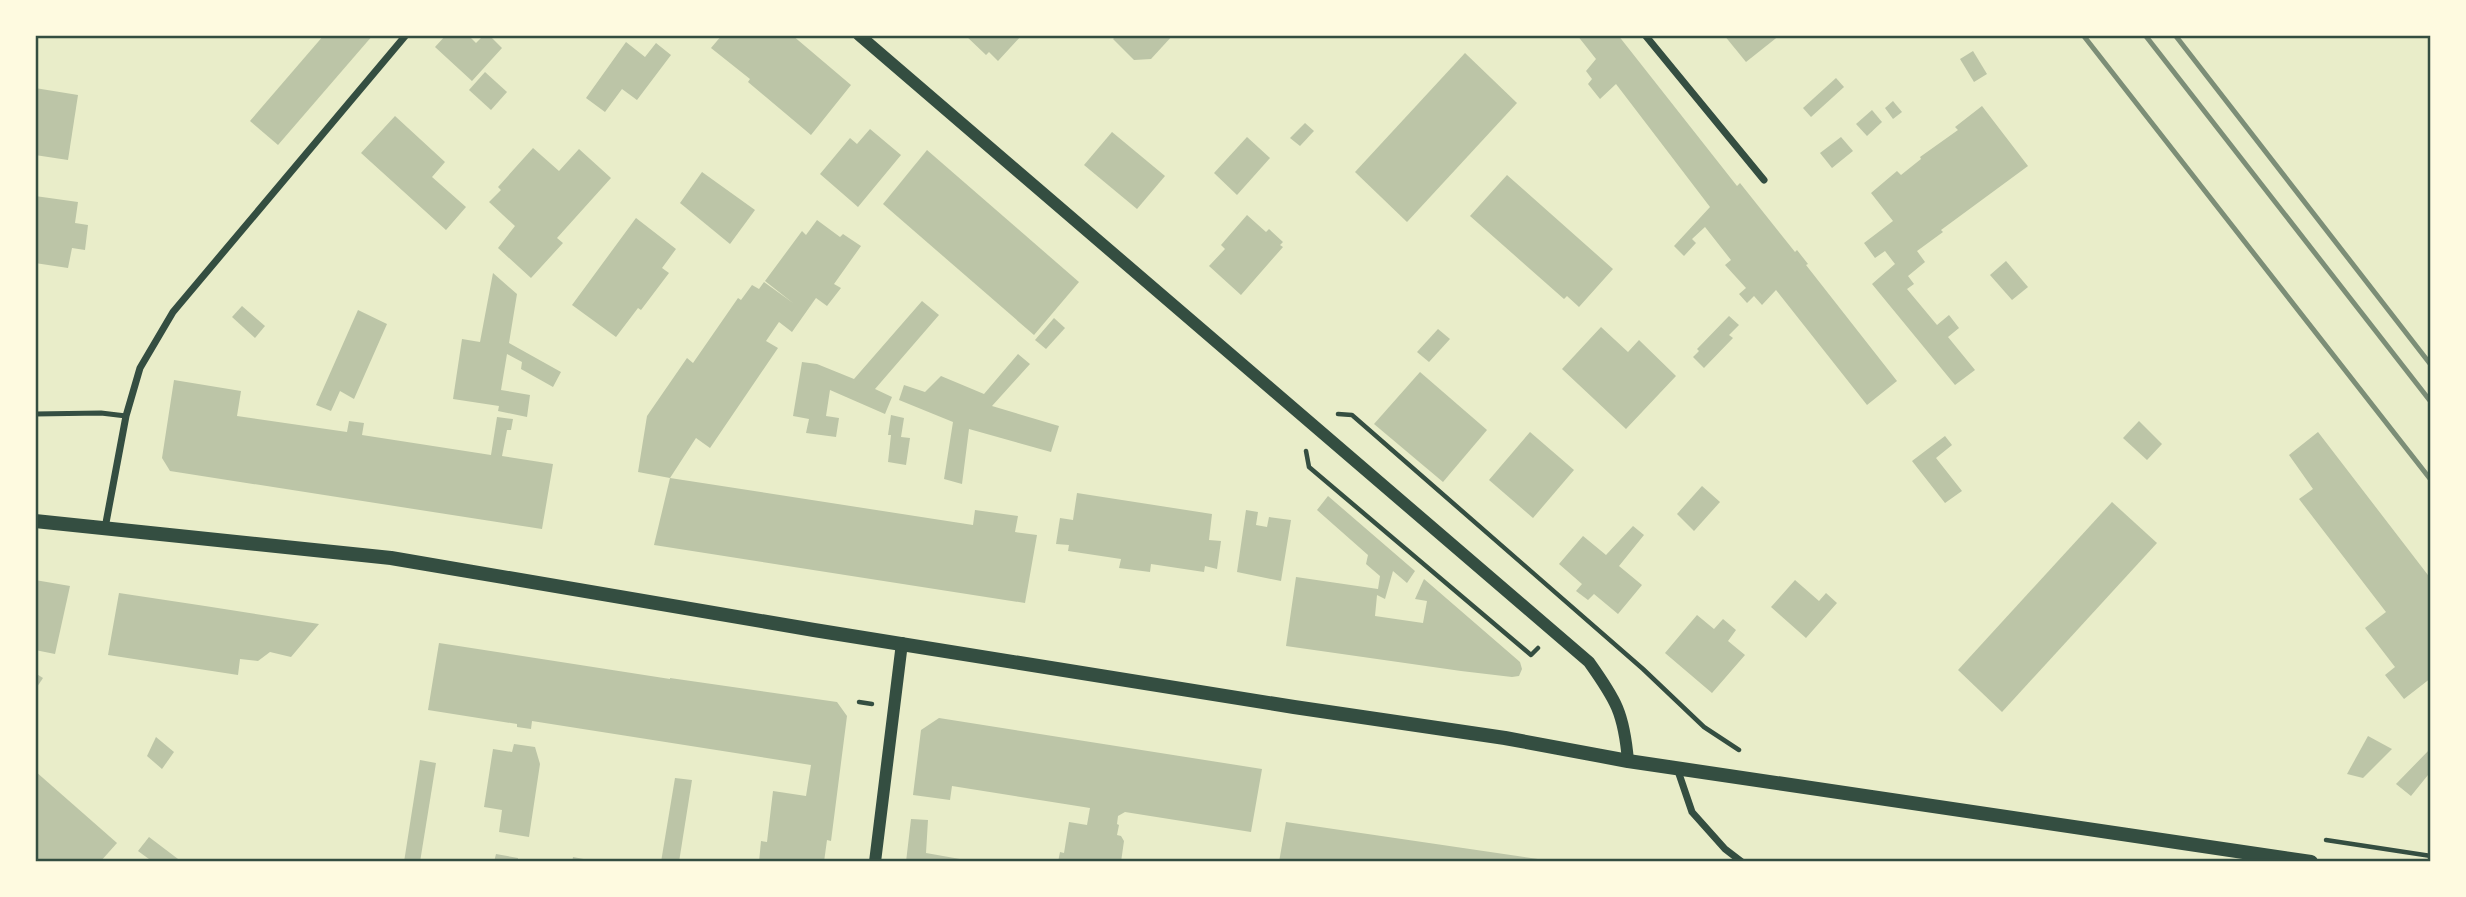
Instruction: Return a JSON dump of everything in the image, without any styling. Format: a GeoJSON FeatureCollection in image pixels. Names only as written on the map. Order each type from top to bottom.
{"type":"FeatureCollection","features":[{"type":"Feature","properties":{"kind":"main road"},"geometry":{"type":"LineString","coordinates":[[35,522],[391,558],[1268,703],[1505,738],[1628,761],[2311,862]]}},
{"type":"Feature","properties":{"kind":"street"},"geometry":{"type":"LineString","coordinates":[[105,528],[126,416],[140,368],[173,312],[406,35]]}},
{"type":"Feature","properties":{"kind":"street"},"geometry":{"type":"LineString","coordinates":[[859,35],[1321,429],[1589,662],[1614,696],[1625,729],[1628,761]]}},
{"type":"Feature","properties":{"kind":"street"},"geometry":{"type":"LineString","coordinates":[[1645,35],[1763,180]]}},
{"type":"Feature","properties":{"kind":"street"},"geometry":{"type":"LineString","coordinates":[[875,862],[902,643]]}},
{"type":"Feature","properties":{"kind":"street"},"geometry":{"type":"LineString","coordinates":[[1676,768],[1692,812],[1726,849],[1742,862]]}},
{"type":"Feature","properties":{"kind":"lane"},"geometry":{"type":"LineString","coordinates":[[35,414],[90,413],[126,416]]}},
{"type":"Feature","properties":{"kind":"path"},"geometry":{"type":"LineString","coordinates":[[1352,415],[1643,669],[1704,727],[1738,749],[1750,752]]}},
{"type":"Feature","properties":{"kind":"path"},"geometry":{"type":"LineString","coordinates":[[1309,467],[1531,654]]}},
{"type":"Feature","properties":{"kind":"building"},"geometry":{"type":"Polygon","coordinates":[[[324,35],[373,35],[278,145],[250,121],[324,35]]]}},
{"type":"Feature","properties":{"kind":"building"},"geometry":{"type":"Polygon","coordinates":[[[446,35],[468,35],[476,43],[484,35],[489,35],[502,48],[472,81],[435,47],[446,35]]]}},
{"type":"Feature","properties":{"kind":"building"},"geometry":{"type":"Polygon","coordinates":[[[722,35],[792,35],[851,85],[811,135],[748,82],[750,79],[711,48],[722,35]]]}},
{"type":"Feature","properties":{"kind":"building"},"geometry":{"type":"Polygon","coordinates":[[[965,35],[1022,35],[998,61],[989,52],[986,55],[965,35]]]}},
{"type":"Feature","properties":{"kind":"building"},"geometry":{"type":"Polygon","coordinates":[[[1117,35],[1173,35],[1151,59],[1134,60],[1113,39],[1117,35]]]}},
{"type":"Feature","properties":{"kind":"building"},"geometry":{"type":"Polygon","coordinates":[[[1577,35],[1618,35],[1737,186],[1740,183],[1795,252],[1797,250],[1897,381],[1867,405],[1776,290],[1762,305],[1754,296],[1747,303],[1739,294],[1746,288],[1725,265],[1731,260],[1705,227],[1692,239],[1696,243],[1684,256],[1674,246],[1710,207],[1616,84],[1600,99],[1588,84],[1592,79],[1586,71],[1596,59],[1577,35]]]}},
{"type":"Feature","properties":{"kind":"building"},"geometry":{"type":"Polygon","coordinates":[[[1724,35],[1780,35],[1746,62],[1724,35]]]}},
{"type":"Feature","properties":{"kind":"building"},"geometry":{"type":"Polygon","coordinates":[[[626,42],[645,57],[656,43],[671,55],[637,100],[622,89],[605,112],[586,98],[626,42]]]}},
{"type":"Feature","properties":{"kind":"building"},"geometry":{"type":"Polygon","coordinates":[[[1973,51],[1987,74],[1974,82],[1960,59],[1973,51]]]}},
{"type":"Feature","properties":{"kind":"building"},"geometry":{"type":"Polygon","coordinates":[[[1465,53],[1517,103],[1407,222],[1355,172],[1465,53]]]}},
{"type":"Feature","properties":{"kind":"building"},"geometry":{"type":"Polygon","coordinates":[[[485,72],[507,92],[491,110],[469,90],[485,72]]]}},
{"type":"Feature","properties":{"kind":"building"},"geometry":{"type":"Polygon","coordinates":[[[1836,78],[1844,87],[1811,117],[1803,108],[1836,78]]]}},
{"type":"Feature","properties":{"kind":"building"},"geometry":{"type":"Polygon","coordinates":[[[35,88],[78,95],[68,160],[35,155],[35,88]]]}},
{"type":"Feature","properties":{"kind":"building"},"geometry":{"type":"Polygon","coordinates":[[[1893,101],[1902,112],[1893,119],[1885,108],[1893,101]]]}},
{"type":"Feature","properties":{"kind":"building"},"geometry":{"type":"Polygon","coordinates":[[[1982,106],[2028,166],[1917,251],[1925,262],[1908,276],[1914,284],[1907,289],[1937,325],[1949,315],[1959,328],[1948,337],[1975,370],[1955,385],[1872,284],[1895,264],[1885,251],[1875,258],[1864,243],[1893,221],[1871,193],[1897,171],[1901,175],[1921,159],[1920,157],[1958,130],[1955,127],[1982,106]]]}},
{"type":"Feature","properties":{"kind":"building"},"geometry":{"type":"Polygon","coordinates":[[[1872,110],[1882,122],[1867,136],[1856,124],[1872,110]]]}},
{"type":"Feature","properties":{"kind":"building"},"geometry":{"type":"Polygon","coordinates":[[[395,116],[445,162],[432,177],[466,207],[446,230],[361,153],[395,116]]]}},
{"type":"Feature","properties":{"kind":"building"},"geometry":{"type":"Polygon","coordinates":[[[1305,123],[1314,131],[1300,146],[1290,138],[1305,123]]]}},
{"type":"Feature","properties":{"kind":"building"},"geometry":{"type":"Polygon","coordinates":[[[870,129],[901,155],[858,207],[820,174],[850,138],[857,144],[870,129]]]}},
{"type":"Feature","properties":{"kind":"building"},"geometry":{"type":"Polygon","coordinates":[[[1112,132],[1165,176],[1137,209],[1084,165],[1112,132]]]}},
{"type":"Feature","properties":{"kind":"building"},"geometry":{"type":"Polygon","coordinates":[[[1247,137],[1270,158],[1237,195],[1214,173],[1247,137]]]}},
{"type":"Feature","properties":{"kind":"building"},"geometry":{"type":"Polygon","coordinates":[[[1841,137],[1853,151],[1832,168],[1820,153],[1841,137]]]}},
{"type":"Feature","properties":{"kind":"building"},"geometry":{"type":"Polygon","coordinates":[[[533,148],[559,171],[579,149],[611,178],[557,238],[563,243],[531,278],[498,248],[515,226],[489,202],[501,190],[498,187],[533,148]]]}},
{"type":"Feature","properties":{"kind":"building"},"geometry":{"type":"Polygon","coordinates":[[[927,150],[1079,282],[1034,335],[883,204],[927,150]]]}},
{"type":"Feature","properties":{"kind":"building"},"geometry":{"type":"Polygon","coordinates":[[[702,172],[755,210],[730,244],[680,203],[702,172]]]}},
{"type":"Feature","properties":{"kind":"building"},"geometry":{"type":"Polygon","coordinates":[[[1507,175],[1613,269],[1579,307],[1567,296],[1564,299],[1470,216],[1507,175]]]}},
{"type":"Feature","properties":{"kind":"building"},"geometry":{"type":"Polygon","coordinates":[[[35,196],[78,202],[75,223],[88,225],[85,250],[72,248],[68,268],[35,263],[35,196]]]}},
{"type":"Feature","properties":{"kind":"building"},"geometry":{"type":"Polygon","coordinates":[[[1247,215],[1266,232],[1269,229],[1283,242],[1280,245],[1283,247],[1241,295],[1209,266],[1225,249],[1221,245],[1247,215]]]}},
{"type":"Feature","properties":{"kind":"building"},"geometry":{"type":"Polygon","coordinates":[[[636,218],[676,249],[662,268],[669,273],[616,337],[572,305],[636,218]]]}},
{"type":"Feature","properties":{"kind":"building"},"geometry":{"type":"Polygon","coordinates":[[[817,220],[840,237],[843,234],[861,246],[834,284],[841,288],[827,306],[816,298],[792,332],[779,322],[766,341],[778,348],[710,448],[696,438],[670,478],[638,472],[647,416],[687,358],[693,363],[738,298],[741,300],[752,285],[759,289],[764,282],[793,303],[765,281],[802,231],[806,235],[817,220]]]}},
{"type":"Feature","properties":{"kind":"building"},"geometry":{"type":"Polygon","coordinates":[[[2006,261],[2028,287],[2012,300],[1990,275],[2006,261]]]}},
{"type":"Feature","properties":{"kind":"building"},"geometry":{"type":"Polygon","coordinates":[[[493,273],[517,294],[509,343],[561,372],[553,387],[521,369],[522,362],[507,354],[501,390],[530,395],[527,417],[498,411],[499,406],[453,399],[462,339],[480,342],[493,273]]]}},
{"type":"Feature","properties":{"kind":"building"},"geometry":{"type":"Polygon","coordinates":[[[922,301],[939,315],[875,389],[892,397],[885,414],[830,390],[826,416],[839,418],[836,437],[806,433],[809,419],[793,416],[802,362],[817,364],[854,379],[922,301]]]}},
{"type":"Feature","properties":{"kind":"building"},"geometry":{"type":"Polygon","coordinates":[[[242,306],[265,326],[255,338],[232,317],[242,306]]]}},
{"type":"Feature","properties":{"kind":"building"},"geometry":{"type":"Polygon","coordinates":[[[358,310],[387,324],[354,399],[340,391],[331,411],[316,405],[358,310]]]}},
{"type":"Feature","properties":{"kind":"building"},"geometry":{"type":"Polygon","coordinates":[[[1729,316],[1739,325],[1729,335],[1733,338],[1704,368],[1693,357],[1699,351],[1697,349],[1729,316]]]}},
{"type":"Feature","properties":{"kind":"building"},"geometry":{"type":"Polygon","coordinates":[[[1054,318],[1065,328],[1046,349],[1035,340],[1054,318]]]}},
{"type":"Feature","properties":{"kind":"building"},"geometry":{"type":"Polygon","coordinates":[[[1601,327],[1628,352],[1639,340],[1676,376],[1626,429],[1562,369],[1601,327]]]}},
{"type":"Feature","properties":{"kind":"building"},"geometry":{"type":"Polygon","coordinates":[[[1438,329],[1450,339],[1429,362],[1417,352],[1438,329]]]}},
{"type":"Feature","properties":{"kind":"building"},"geometry":{"type":"Polygon","coordinates":[[[1018,354],[1030,364],[992,406],[1059,426],[1051,452],[969,429],[962,484],[944,479],[953,422],[899,400],[904,385],[925,392],[941,376],[984,394],[1018,354]]]}},
{"type":"Feature","properties":{"kind":"building"},"geometry":{"type":"Polygon","coordinates":[[[1420,372],[1487,430],[1443,482],[1374,424],[1420,372]]]}},
{"type":"Feature","properties":{"kind":"building"},"geometry":{"type":"Polygon","coordinates":[[[174,380],[241,391],[237,416],[347,432],[349,421],[364,423],[362,435],[491,455],[497,417],[513,419],[511,430],[507,430],[502,456],[553,464],[542,529],[170,471],[162,458],[174,380]]]}},
{"type":"Feature","properties":{"kind":"building"},"geometry":{"type":"Polygon","coordinates":[[[891,415],[904,418],[901,437],[910,438],[906,465],[888,462],[891,415]]]}},
{"type":"Feature","properties":{"kind":"building"},"geometry":{"type":"Polygon","coordinates":[[[2139,421],[2162,444],[2147,460],[2123,438],[2139,421]]]}},
{"type":"Feature","properties":{"kind":"building"},"geometry":{"type":"Polygon","coordinates":[[[1530,432],[1574,470],[1533,518],[1489,480],[1530,432]]]}},
{"type":"Feature","properties":{"kind":"building"},"geometry":{"type":"Polygon","coordinates":[[[2318,432],[2431,579],[2431,678],[2404,699],[2385,675],[2395,667],[2365,628],[2386,612],[2299,499],[2313,489],[2289,455],[2318,432]]]}},
{"type":"Feature","properties":{"kind":"building"},"geometry":{"type":"Polygon","coordinates":[[[1945,436],[1952,445],[1936,458],[1962,491],[1945,503],[1912,461],[1945,436]]]}},
{"type":"Feature","properties":{"kind":"building"},"geometry":{"type":"Polygon","coordinates":[[[670,478],[973,525],[975,510],[1018,516],[1015,532],[1037,535],[1025,603],[654,545],[670,478]]]}},
{"type":"Feature","properties":{"kind":"building"},"geometry":{"type":"Polygon","coordinates":[[[1702,486],[1720,502],[1694,531],[1677,514],[1702,486]]]}},
{"type":"Feature","properties":{"kind":"building"},"geometry":{"type":"Polygon","coordinates":[[[1077,493],[1212,514],[1209,540],[1221,541],[1217,569],[1205,566],[1204,572],[1151,564],[1150,572],[1119,568],[1121,559],[1068,551],[1069,545],[1056,544],[1060,518],[1073,520],[1077,493]]]}},
{"type":"Feature","properties":{"kind":"building"},"geometry":{"type":"Polygon","coordinates":[[[1328,496],[1415,571],[1407,583],[1393,571],[1385,599],[1377,595],[1375,616],[1423,623],[1427,601],[1415,599],[1424,579],[1520,662],[1522,669],[1519,676],[1461,671],[1286,646],[1296,577],[1378,589],[1380,576],[1366,564],[1368,555],[1317,510],[1328,496]]]}},
{"type":"Feature","properties":{"kind":"building"},"geometry":{"type":"Polygon","coordinates":[[[2112,502],[2157,543],[2002,712],[1958,670],[2112,502]]]}},
{"type":"Feature","properties":{"kind":"building"},"geometry":{"type":"Polygon","coordinates":[[[1246,510],[1258,512],[1256,525],[1267,527],[1269,517],[1291,520],[1281,581],[1237,572],[1246,510]]]}},
{"type":"Feature","properties":{"kind":"building"},"geometry":{"type":"Polygon","coordinates":[[[1633,526],[1644,535],[1619,566],[1642,585],[1618,614],[1594,594],[1588,600],[1576,591],[1582,584],[1559,564],[1583,536],[1606,555],[1633,526]]]}},
{"type":"Feature","properties":{"kind":"building"},"geometry":{"type":"Polygon","coordinates":[[[35,580],[70,586],[55,654],[35,650],[35,580]]]}},
{"type":"Feature","properties":{"kind":"building"},"geometry":{"type":"Polygon","coordinates":[[[1795,580],[1819,601],[1826,593],[1837,603],[1806,638],[1771,607],[1795,580]]]}},
{"type":"Feature","properties":{"kind":"building"},"geometry":{"type":"Polygon","coordinates":[[[119,593],[319,624],[291,657],[270,652],[258,661],[240,659],[238,675],[108,655],[119,593]]]}},
{"type":"Feature","properties":{"kind":"building"},"geometry":{"type":"Polygon","coordinates":[[[1697,615],[1714,629],[1723,619],[1736,630],[1728,641],[1745,655],[1712,693],[1665,653],[1697,615]]]}},
{"type":"Feature","properties":{"kind":"building"},"geometry":{"type":"Polygon","coordinates":[[[439,643],[837,702],[847,716],[831,841],[827,840],[824,862],[759,862],[761,841],[767,842],[773,791],[806,796],[811,765],[532,721],[531,729],[517,727],[517,724],[428,710],[439,643]]]}},
{"type":"Feature","properties":{"kind":"building"},"geometry":{"type":"Polygon","coordinates":[[[35,673],[43,678],[35,690],[35,673]]]}},
{"type":"Feature","properties":{"kind":"building"},"geometry":{"type":"Polygon","coordinates":[[[939,718],[1262,769],[1251,832],[1125,812],[1118,816],[1117,824],[1117,835],[1124,841],[1121,862],[1058,862],[1060,852],[1064,853],[1069,822],[1087,825],[1090,808],[952,786],[950,800],[913,795],[921,730],[939,718]]]}},
{"type":"Feature","properties":{"kind":"building"},"geometry":{"type":"Polygon","coordinates":[[[2368,736],[2392,749],[2363,778],[2347,774],[2368,736]]]}},
{"type":"Feature","properties":{"kind":"building"},"geometry":{"type":"Polygon","coordinates":[[[156,737],[174,752],[162,769],[147,756],[156,737]]]}},
{"type":"Feature","properties":{"kind":"building"},"geometry":{"type":"Polygon","coordinates":[[[514,744],[535,747],[540,764],[529,837],[499,832],[502,810],[484,807],[493,749],[512,752],[514,744]]]}},
{"type":"Feature","properties":{"kind":"building"},"geometry":{"type":"Polygon","coordinates":[[[2431,748],[2431,778],[2428,775],[2411,796],[2396,784],[2431,748]]]}},
{"type":"Feature","properties":{"kind":"building"},"geometry":{"type":"Polygon","coordinates":[[[420,760],[436,763],[420,862],[404,862],[420,760]]]}},
{"type":"Feature","properties":{"kind":"building"},"geometry":{"type":"Polygon","coordinates":[[[35,771],[117,843],[100,862],[35,862],[35,771]]]}},
{"type":"Feature","properties":{"kind":"building"},"geometry":{"type":"Polygon","coordinates":[[[675,778],[692,780],[679,862],[661,862],[675,778]]]}},
{"type":"Feature","properties":{"kind":"building"},"geometry":{"type":"Polygon","coordinates":[[[911,819],[928,820],[926,853],[977,862],[906,862],[911,819]]]}},
{"type":"Feature","properties":{"kind":"building"},"geometry":{"type":"Polygon","coordinates":[[[1286,822],[1545,860],[1545,862],[1279,862],[1286,822]]]}},
{"type":"Feature","properties":{"kind":"building"},"geometry":{"type":"Polygon","coordinates":[[[149,837],[182,862],[153,862],[138,851],[149,837]]]}},
{"type":"Feature","properties":{"kind":"building"},"geometry":{"type":"Polygon","coordinates":[[[496,854],[518,858],[518,862],[494,862],[496,854]]]}},
{"type":"Feature","properties":{"kind":"building"},"geometry":{"type":"Polygon","coordinates":[[[573,857],[594,861],[594,862],[572,862],[573,857]]]}},
{"type":"Feature","properties":{"kind":"railway"},"geometry":{"type":"LineString","coordinates":[[2083,35],[2431,480]]}},
{"type":"Feature","properties":{"kind":"railway"},"geometry":{"type":"LineString","coordinates":[[2145,35],[2431,402]]}},
{"type":"Feature","properties":{"kind":"railway"},"geometry":{"type":"LineString","coordinates":[[2175,35],[2431,365]]}}]}
